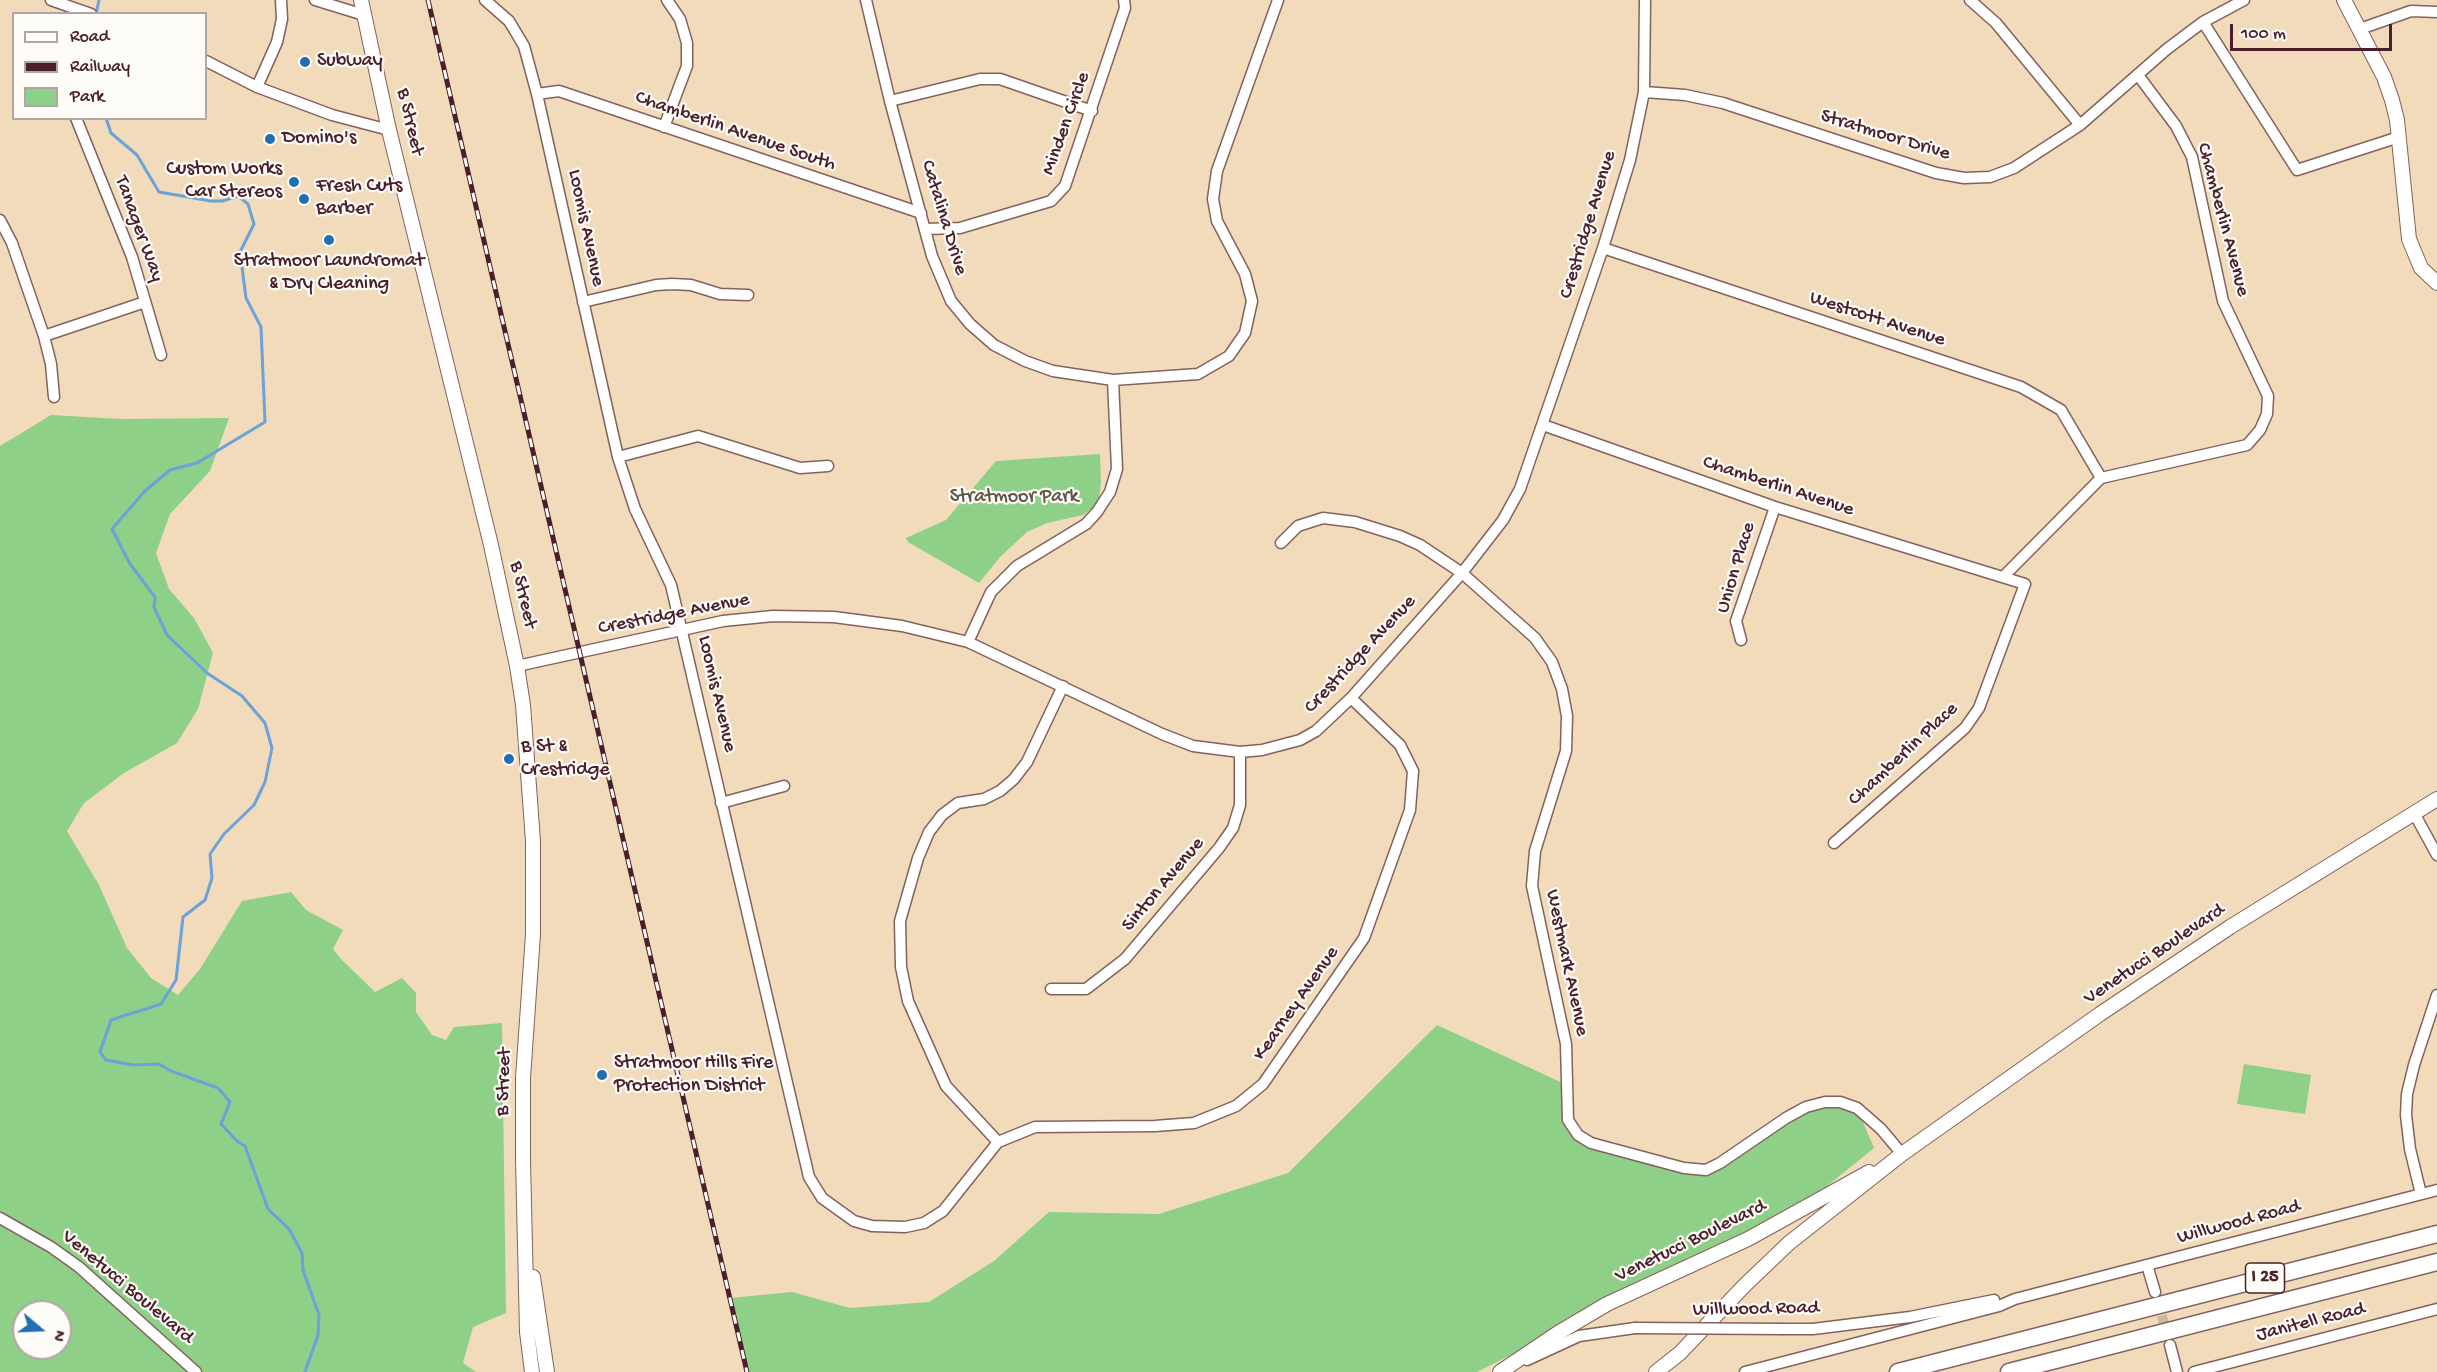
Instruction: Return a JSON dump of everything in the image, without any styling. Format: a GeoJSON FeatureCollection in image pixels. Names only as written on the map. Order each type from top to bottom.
{"type":"FeatureCollection","features":[{"type":"Feature","properties":{"kind":"highway","name":"I 25"},"geometry":{"type":"LineString","coordinates":[[1898,1372],[2437,1234]]}},
{"type":"Feature","properties":{"kind":"highway","name":"I 25"},"geometry":{"type":"LineString","coordinates":[[2009,1372],[2437,1262]]}},
{"type":"Feature","properties":{"kind":"main road","name":"B Street"},"geometry":{"type":"LineString","coordinates":[[361,0],[389,129],[491,545],[518,666],[533,842],[533,934],[523,1078],[527,1332],[532,1372]]}},
{"type":"Feature","properties":{"kind":"main road"},"geometry":{"type":"LineString","coordinates":[[2344,0],[2384,77],[2392,100],[2399,137],[2409,239],[2421,268],[2437,283]]}},
{"type":"Feature","properties":{"kind":"main road","name":"Venetucci Boulevard"},"geometry":{"type":"LineString","coordinates":[[1656,1372],[1680,1353],[1789,1243],[1902,1154],[2109,1008],[2230,927],[2437,799]]}},
{"type":"Feature","properties":{"kind":"main road","name":"Venetucci Boulevard"},"geometry":{"type":"LineString","coordinates":[[1502,1372],[1558,1333],[1607,1305],[1748,1239],[1902,1154]]}},
{"type":"Feature","properties":{"kind":"main road","name":"B Street"},"geometry":{"type":"LineString","coordinates":[[524,1213],[547,1372]]}},
{"type":"Feature","properties":{"kind":"street"},"geometry":{"type":"LineString","coordinates":[[51,0],[63,9],[82,12]]}},
{"type":"Feature","properties":{"kind":"street"},"geometry":{"type":"LineString","coordinates":[[257,87],[276,42],[282,19],[281,0]]}},
{"type":"Feature","properties":{"kind":"street"},"geometry":{"type":"LineString","coordinates":[[315,0],[364,15]]}},
{"type":"Feature","properties":{"kind":"street","name":"Loomis Avenue"},"geometry":{"type":"LineString","coordinates":[[485,0],[509,21],[524,46],[537,94],[618,457],[635,509],[671,585],[683,629],[809,1178],[822,1198],[854,1221],[872,1226],[905,1227],[924,1223],[943,1211],[998,1142]]}},
{"type":"Feature","properties":{"kind":"street"},"geometry":{"type":"LineString","coordinates":[[664,127],[687,66],[687,43],[680,19],[667,0]]}},
{"type":"Feature","properties":{"kind":"street","name":"Catalina Drive"},"geometry":{"type":"LineString","coordinates":[[866,0],[890,101],[932,256],[951,301],[970,324],[994,345],[1025,361],[1053,371],[1113,380],[1198,374],[1229,356],[1245,333],[1252,301],[1245,274],[1217,221],[1213,199],[1217,171],[1278,0]]}},
{"type":"Feature","properties":{"kind":"street","name":"Minden Circle"},"geometry":{"type":"LineString","coordinates":[[926,229],[960,228],[1051,201],[1065,186],[1125,8],[1124,0]]}},
{"type":"Feature","properties":{"kind":"street","name":"Crestridge Avenue"},"geometry":{"type":"LineString","coordinates":[[518,666],[683,629],[750,617],[806,615],[869,620],[968,642],[1162,734],[1193,746],[1240,752],[1281,746],[1300,740],[1331,718],[1351,698],[1462,573],[1503,520],[1520,489],[1603,248],[1630,160],[1644,92],[1645,0]]}},
{"type":"Feature","properties":{"kind":"street"},"geometry":{"type":"LineString","coordinates":[[1970,0],[1996,23],[2080,125]]}},
{"type":"Feature","properties":{"kind":"street","name":"Stratmoor Drive"},"geometry":{"type":"LineString","coordinates":[[1644,92],[1685,95],[1723,103],[1936,173],[1964,178],[1990,177],[2014,168],[2080,125],[2167,49],[2203,22],[2244,0]]}},
{"type":"Feature","properties":{"kind":"street"},"geometry":{"type":"LineString","coordinates":[[2360,29],[2424,5],[2437,12]]}},
{"type":"Feature","properties":{"kind":"street"},"geometry":{"type":"LineString","coordinates":[[2203,22],[2297,170],[2399,137]]}},
{"type":"Feature","properties":{"kind":"street"},"geometry":{"type":"LineString","coordinates":[[207,62],[257,87],[332,115],[389,129]]}},
{"type":"Feature","properties":{"kind":"street","name":"Chamberlin Avenue"},"geometry":{"type":"LineString","coordinates":[[2101,478],[2247,445],[2260,430],[2267,414],[2268,396],[2223,301],[2192,157],[2176,126],[2138,75]]}},
{"type":"Feature","properties":{"kind":"street"},"geometry":{"type":"LineString","coordinates":[[890,101],[980,79],[1000,79],[1092,111]]}},
{"type":"Feature","properties":{"kind":"street","name":"Chamberlin Avenue South"},"geometry":{"type":"LineString","coordinates":[[537,94],[559,91],[664,127],[713,141],[791,170],[921,213]]}},
{"type":"Feature","properties":{"kind":"street","name":"Tanager Way"},"geometry":{"type":"LineString","coordinates":[[77,120],[132,257],[161,355]]}},
{"type":"Feature","properties":{"kind":"street"},"geometry":{"type":"LineString","coordinates":[[0,220],[12,243],[44,336],[51,364],[54,397]]}},
{"type":"Feature","properties":{"kind":"street","name":"Westcott Avenue"},"geometry":{"type":"LineString","coordinates":[[1603,248],[2021,387],[2061,410],[2101,478]]}},
{"type":"Feature","properties":{"kind":"street"},"geometry":{"type":"LineString","coordinates":[[583,302],[656,285],[672,284],[691,285],[720,294],[747,295]]}},
{"type":"Feature","properties":{"kind":"street"},"geometry":{"type":"LineString","coordinates":[[44,336],[145,302]]}},
{"type":"Feature","properties":{"kind":"street"},"geometry":{"type":"LineString","coordinates":[[968,642],[991,592],[1017,566],[1086,524],[1110,492],[1117,469],[1113,380]]}},
{"type":"Feature","properties":{"kind":"street","name":"Chamberlin Avenue"},"geometry":{"type":"LineString","coordinates":[[1543,425],[1775,507],[2025,584]]}},
{"type":"Feature","properties":{"kind":"street"},"geometry":{"type":"LineString","coordinates":[[618,457],[698,436],[800,468],[828,466]]}},
{"type":"Feature","properties":{"kind":"street"},"geometry":{"type":"LineString","coordinates":[[2004,576],[2101,478]]}},
{"type":"Feature","properties":{"kind":"street","name":"Union Place"},"geometry":{"type":"LineString","coordinates":[[1741,640],[1736,621],[1775,507]]}},
{"type":"Feature","properties":{"kind":"street","name":"Westmark Avenue"},"geometry":{"type":"LineString","coordinates":[[1281,543],[1298,526],[1323,518],[1355,522],[1400,536],[1420,545],[1462,573],[1535,638],[1552,662],[1562,689],[1567,716],[1566,751],[1535,851],[1532,886],[1566,1044],[1568,1120],[1578,1135],[1601,1146],[1684,1168],[1706,1170],[1806,1107],[1825,1102],[1840,1102],[1857,1108],[1881,1129],[1902,1154]]}},
{"type":"Feature","properties":{"kind":"street","name":"Chamberlin Place"},"geometry":{"type":"LineString","coordinates":[[1834,843],[1965,728],[1979,708],[2025,584]]}},
{"type":"Feature","properties":{"kind":"street"},"geometry":{"type":"LineString","coordinates":[[998,1142],[946,1086],[908,1001],[901,967],[900,921],[918,858],[929,832],[942,815],[958,803],[984,799],[1000,791],[1014,779],[1027,762],[1063,686]]}},
{"type":"Feature","properties":{"kind":"street","name":"Kearney Avenue"},"geometry":{"type":"LineString","coordinates":[[998,1142],[1035,1127],[1155,1126],[1194,1123],[1236,1106],[1263,1084],[1364,938],[1410,810],[1413,771],[1400,745],[1351,698]]}},
{"type":"Feature","properties":{"kind":"street","name":"Sinton Avenue"},"geometry":{"type":"LineString","coordinates":[[1052,989],[1086,988],[1125,959],[1219,848],[1233,828],[1240,805],[1240,752]]}},
{"type":"Feature","properties":{"kind":"street"},"geometry":{"type":"LineString","coordinates":[[722,803],[784,786]]}},
{"type":"Feature","properties":{"kind":"street"},"geometry":{"type":"LineString","coordinates":[[2414,813],[2437,855]]}},
{"type":"Feature","properties":{"kind":"street"},"geometry":{"type":"LineString","coordinates":[[2421,1194],[2410,1149],[2406,1105],[2414,1065],[2437,995]]}},
{"type":"Feature","properties":{"kind":"street","name":"Willwood Road"},"geometry":{"type":"LineString","coordinates":[[1745,1372],[1999,1306],[2015,1299],[2437,1190]]}},
{"type":"Feature","properties":{"kind":"street","name":"Venetucci Boulevard"},"geometry":{"type":"LineString","coordinates":[[0,1218],[51,1247],[80,1267],[196,1372]]}},
{"type":"Feature","properties":{"kind":"street"},"geometry":{"type":"LineString","coordinates":[[2148,1265],[2155,1292]]}},
{"type":"Feature","properties":{"kind":"street","name":"Willwood Road"},"geometry":{"type":"LineString","coordinates":[[1502,1372],[1579,1336],[1601,1331],[1635,1328],[1813,1329],[1911,1317],[1996,1300],[2015,1299]]}},
{"type":"Feature","properties":{"kind":"street","name":"Janitell Road"},"geometry":{"type":"LineString","coordinates":[[2194,1372],[2437,1309]]}},
{"type":"Feature","properties":{"kind":"street"},"geometry":{"type":"LineString","coordinates":[[2170,1345],[2177,1372]]}},
{"type":"Feature","properties":{"kind":"green space"},"geometry":{"type":"Polygon","coordinates":[[[51,415],[121,419],[229,418],[210,471],[170,514],[156,553],[169,589],[194,618],[213,653],[198,709],[177,743],[124,773],[84,803],[67,831],[99,885],[127,948],[151,978],[178,995],[200,969],[242,901],[291,892],[306,910],[343,930],[333,949],[375,992],[402,978],[416,993],[416,1012],[432,1035],[446,1040],[454,1027],[502,1023],[506,1313],[473,1327],[463,1363],[476,1372],[0,1372],[0,446],[51,415]]]}},
{"type":"Feature","properties":{"kind":"green space","name":"Stratmoor Park"},"geometry":{"type":"Polygon","coordinates":[[[1100,454],[1099,498],[1092,508],[1083,515],[1047,523],[1027,532],[1000,557],[979,583],[908,542],[906,538],[946,520],[996,461],[1100,454]]]}},
{"type":"Feature","properties":{"kind":"green space"},"geometry":{"type":"Polygon","coordinates":[[[1437,1025],[1567,1085],[1568,1120],[1591,1143],[1684,1168],[1720,1163],[1786,1118],[1825,1102],[1857,1108],[1874,1148],[1794,1213],[1477,1372],[747,1372],[730,1298],[792,1292],[850,1308],[929,1302],[994,1261],[1049,1212],[1159,1214],[1288,1173],[1437,1025]]]}},
{"type":"Feature","properties":{"kind":"green space"},"geometry":{"type":"Polygon","coordinates":[[[2244,1064],[2311,1075],[2305,1114],[2237,1104],[2244,1064]]]}},
{"type":"Feature","properties":{"kind":"waterway"},"geometry":{"type":"LineString","coordinates":[[96,12],[99,0]]}},
{"type":"Feature","properties":{"kind":"waterway"},"geometry":{"type":"LineString","coordinates":[[107,120],[111,133],[137,155],[159,192],[211,201],[222,201],[238,196],[248,204],[254,224],[240,252],[246,298],[261,327],[265,422],[197,463],[170,470],[145,491],[112,529],[130,564],[155,597],[154,607],[167,635],[207,673],[242,696],[265,723],[272,748],[265,782],[254,805],[224,834],[210,854],[212,878],[205,900],[183,917],[176,980],[161,1004],[111,1020],[100,1052],[106,1060],[133,1065],[159,1064],[171,1071],[218,1088],[230,1102],[221,1124],[245,1146],[268,1209],[289,1229],[302,1253],[303,1270],[319,1315],[318,1335],[305,1372]]}},
{"type":"Feature","properties":{"kind":"tunnel"},"geometry":{"type":"LineString","coordinates":[[2158,1301],[2167,1335]]}},
{"type":"Feature","properties":{"kind":"railway"},"geometry":{"type":"LineString","coordinates":[[428,0],[747,1372]]}},
{"type":"Feature","properties":{"kind":"place","name":"Subway"},"geometry":{"type":"Point","coordinates":[305,62]}},
{"type":"Feature","properties":{"kind":"place","name":"Domino's"},"geometry":{"type":"Point","coordinates":[270,139]}},
{"type":"Feature","properties":{"kind":"place","name":"Custom Works Car Stereos"},"geometry":{"type":"Point","coordinates":[294,182]}},
{"type":"Feature","properties":{"kind":"place","name":"Fresh Cuts Barber"},"geometry":{"type":"Point","coordinates":[304,199]}},
{"type":"Feature","properties":{"kind":"place","name":"Stratmoor Laundromat & Dry Cleaning"},"geometry":{"type":"Point","coordinates":[329,240]}},
{"type":"Feature","properties":{"kind":"place","name":"B St & Crestridge"},"geometry":{"type":"Point","coordinates":[509,759]}},
{"type":"Feature","properties":{"kind":"place","name":"Stratmoor Hills Fire Protection District"},"geometry":{"type":"Point","coordinates":[602,1075]}}]}
